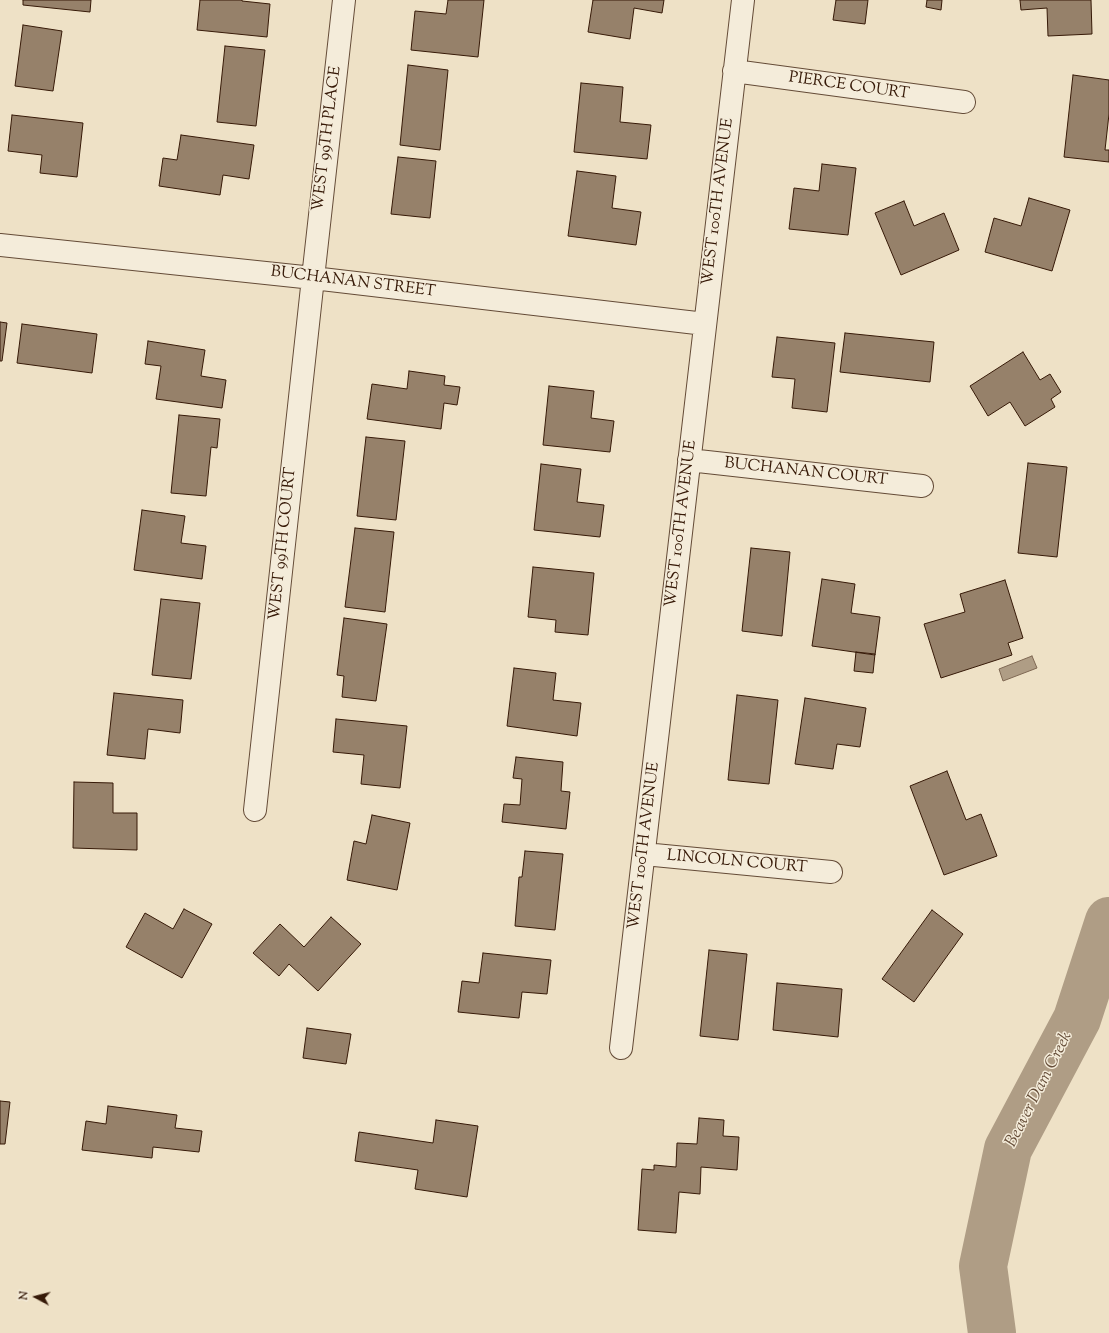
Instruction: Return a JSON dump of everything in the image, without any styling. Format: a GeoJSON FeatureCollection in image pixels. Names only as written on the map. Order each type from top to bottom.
{"type":"FeatureCollection","features":[{"type":"Feature","properties":{"kind":"street","name":"WEST 99TH PLACE"},"geometry":{"type":"LineString","coordinates":[[312,278],[344,0]]}},
{"type":"Feature","properties":{"kind":"street","name":"WEST 100TH AVENUE"},"geometry":{"type":"LineString","coordinates":[[621,1048],[743,0]]}},
{"type":"Feature","properties":{"kind":"street","name":"PIERCE COURT"},"geometry":{"type":"LineString","coordinates":[[734,71],[964,102]]}},
{"type":"Feature","properties":{"kind":"street","name":"BUCHANAN STREET"},"geometry":{"type":"LineString","coordinates":[[0,245],[312,278],[705,324]]}},
{"type":"Feature","properties":{"kind":"street","name":"WEST 99TH COURT"},"geometry":{"type":"LineString","coordinates":[[255,810],[312,278]]}},
{"type":"Feature","properties":{"kind":"street","name":"BUCHANAN COURT"},"geometry":{"type":"LineString","coordinates":[[689,460],[922,486]]}},
{"type":"Feature","properties":{"kind":"street","name":"LINCOLN COURT"},"geometry":{"type":"LineString","coordinates":[[644,854],[831,872]]}},
{"type":"Feature","properties":{"kind":"shaded area"},"geometry":{"type":"Polygon","coordinates":[[[1032,656],[1037,668],[1003,681],[999,669],[1032,656]]]}},
{"type":"Feature","properties":{"kind":"building"},"geometry":{"type":"Polygon","coordinates":[[[23,0],[91,0],[90,12],[23,5],[23,0]]]}},
{"type":"Feature","properties":{"kind":"building"},"geometry":{"type":"Polygon","coordinates":[[[200,0],[242,0],[270,4],[267,37],[197,30],[200,0]]]}},
{"type":"Feature","properties":{"kind":"building"},"geometry":{"type":"Polygon","coordinates":[[[448,0],[484,0],[478,57],[411,50],[415,11],[446,14],[448,0]]]}},
{"type":"Feature","properties":{"kind":"building"},"geometry":{"type":"Polygon","coordinates":[[[593,0],[664,0],[662,13],[634,8],[630,39],[588,32],[593,0]]]}},
{"type":"Feature","properties":{"kind":"building"},"geometry":{"type":"Polygon","coordinates":[[[836,0],[868,0],[865,24],[833,20],[836,0]]]}},
{"type":"Feature","properties":{"kind":"building"},"geometry":{"type":"Polygon","coordinates":[[[927,0],[942,0],[941,10],[926,7],[927,0]]]}},
{"type":"Feature","properties":{"kind":"building"},"geometry":{"type":"Polygon","coordinates":[[[1020,0],[1091,0],[1092,34],[1048,36],[1047,8],[1021,10],[1020,0]]]}},
{"type":"Feature","properties":{"kind":"building"},"geometry":{"type":"Polygon","coordinates":[[[23,25],[62,31],[53,91],[15,86],[23,25]]]}},
{"type":"Feature","properties":{"kind":"building"},"geometry":{"type":"Polygon","coordinates":[[[225,46],[265,50],[256,126],[217,122],[225,46]]]}},
{"type":"Feature","properties":{"kind":"building"},"geometry":{"type":"Polygon","coordinates":[[[408,65],[448,70],[440,150],[400,145],[408,65]]]}},
{"type":"Feature","properties":{"kind":"building"},"geometry":{"type":"Polygon","coordinates":[[[1073,75],[1109,80],[1109,114],[1105,150],[1109,150],[1109,162],[1064,157],[1073,75]]]}},
{"type":"Feature","properties":{"kind":"building"},"geometry":{"type":"Polygon","coordinates":[[[581,83],[623,87],[620,122],[651,125],[647,159],[574,152],[581,83]]]}},
{"type":"Feature","properties":{"kind":"building"},"geometry":{"type":"Polygon","coordinates":[[[12,115],[83,123],[77,177],[40,173],[42,155],[8,151],[12,115]]]}},
{"type":"Feature","properties":{"kind":"building"},"geometry":{"type":"Polygon","coordinates":[[[181,135],[254,145],[249,179],[223,175],[220,195],[159,186],[163,158],[177,160],[181,135]]]}},
{"type":"Feature","properties":{"kind":"building"},"geometry":{"type":"Polygon","coordinates":[[[398,157],[436,161],[430,218],[391,214],[398,157]]]}},
{"type":"Feature","properties":{"kind":"building"},"geometry":{"type":"Polygon","coordinates":[[[822,164],[856,168],[848,235],[789,229],[794,188],[819,191],[822,164]]]}},
{"type":"Feature","properties":{"kind":"building"},"geometry":{"type":"Polygon","coordinates":[[[577,171],[616,176],[612,208],[641,212],[636,245],[568,236],[577,171]]]}},
{"type":"Feature","properties":{"kind":"building"},"geometry":{"type":"Polygon","coordinates":[[[1029,198],[1070,210],[1052,271],[985,252],[994,218],[1021,226],[1029,198]]]}},
{"type":"Feature","properties":{"kind":"building"},"geometry":{"type":"Polygon","coordinates":[[[904,201],[914,226],[944,213],[959,250],[901,275],[875,213],[904,201]]]}},
{"type":"Feature","properties":{"kind":"building"},"geometry":{"type":"Polygon","coordinates":[[[0,322],[7,323],[2,361],[0,361],[0,322]]]}},
{"type":"Feature","properties":{"kind":"building"},"geometry":{"type":"Polygon","coordinates":[[[22,324],[97,334],[92,373],[17,363],[22,324]]]}},
{"type":"Feature","properties":{"kind":"building"},"geometry":{"type":"Polygon","coordinates":[[[845,333],[934,342],[930,382],[840,372],[845,333]]]}},
{"type":"Feature","properties":{"kind":"building"},"geometry":{"type":"Polygon","coordinates":[[[777,337],[835,343],[827,412],[792,408],[795,379],[772,377],[777,337]]]}},
{"type":"Feature","properties":{"kind":"building"},"geometry":{"type":"Polygon","coordinates":[[[148,341],[205,350],[201,376],[226,380],[222,408],[156,399],[161,366],[145,364],[148,341]]]}},
{"type":"Feature","properties":{"kind":"building"},"geometry":{"type":"Polygon","coordinates":[[[1023,352],[1040,380],[1050,374],[1061,392],[1051,399],[1055,407],[1025,426],[1010,402],[988,416],[970,386],[1023,352]]]}},
{"type":"Feature","properties":{"kind":"building"},"geometry":{"type":"Polygon","coordinates":[[[409,371],[445,376],[444,385],[460,387],[457,405],[444,403],[441,429],[367,419],[372,384],[407,389],[409,371]]]}},
{"type":"Feature","properties":{"kind":"building"},"geometry":{"type":"Polygon","coordinates":[[[549,386],[594,391],[591,418],[614,421],[610,452],[543,445],[549,386]]]}},
{"type":"Feature","properties":{"kind":"building"},"geometry":{"type":"Polygon","coordinates":[[[179,415],[220,419],[217,448],[211,447],[206,496],[171,493],[179,415]]]}},
{"type":"Feature","properties":{"kind":"building"},"geometry":{"type":"Polygon","coordinates":[[[366,437],[405,441],[396,520],[357,516],[366,437]]]}},
{"type":"Feature","properties":{"kind":"building"},"geometry":{"type":"Polygon","coordinates":[[[1028,463],[1067,467],[1057,557],[1018,553],[1028,463]]]}},
{"type":"Feature","properties":{"kind":"building"},"geometry":{"type":"Polygon","coordinates":[[[541,464],[581,469],[577,502],[604,505],[600,537],[534,530],[541,464]]]}},
{"type":"Feature","properties":{"kind":"building"},"geometry":{"type":"Polygon","coordinates":[[[142,510],[185,516],[181,543],[206,546],[202,579],[134,570],[142,510]]]}},
{"type":"Feature","properties":{"kind":"building"},"geometry":{"type":"Polygon","coordinates":[[[355,528],[394,532],[385,612],[345,607],[355,528]]]}},
{"type":"Feature","properties":{"kind":"building"},"geometry":{"type":"Polygon","coordinates":[[[751,548],[790,552],[782,636],[742,631],[751,548]]]}},
{"type":"Feature","properties":{"kind":"building"},"geometry":{"type":"Polygon","coordinates":[[[533,567],[594,573],[588,635],[555,632],[556,620],[528,617],[533,567]]]}},
{"type":"Feature","properties":{"kind":"building"},"geometry":{"type":"Polygon","coordinates":[[[822,579],[855,584],[851,613],[880,617],[875,655],[812,646],[822,579]]]}},
{"type":"Feature","properties":{"kind":"building"},"geometry":{"type":"Polygon","coordinates":[[[1005,580],[1023,638],[1008,643],[1012,655],[941,678],[924,624],[965,612],[960,594],[1005,580]]]}},
{"type":"Feature","properties":{"kind":"building"},"geometry":{"type":"Polygon","coordinates":[[[161,599],[200,603],[191,679],[152,675],[161,599]]]}},
{"type":"Feature","properties":{"kind":"building"},"geometry":{"type":"Polygon","coordinates":[[[344,618],[387,624],[376,701],[342,697],[344,676],[337,675],[344,618]]]}},
{"type":"Feature","properties":{"kind":"building"},"geometry":{"type":"Polygon","coordinates":[[[856,652],[875,654],[873,673],[854,671],[856,652]]]}},
{"type":"Feature","properties":{"kind":"building"},"geometry":{"type":"Polygon","coordinates":[[[514,668],[556,673],[553,700],[581,703],[577,736],[507,726],[514,668]]]}},
{"type":"Feature","properties":{"kind":"building"},"geometry":{"type":"Polygon","coordinates":[[[114,693],[183,700],[180,733],[148,729],[145,759],[107,755],[114,693]]]}},
{"type":"Feature","properties":{"kind":"building"},"geometry":{"type":"Polygon","coordinates":[[[737,695],[778,700],[769,784],[728,780],[737,695]]]}},
{"type":"Feature","properties":{"kind":"building"},"geometry":{"type":"Polygon","coordinates":[[[805,698],[866,708],[860,747],[837,744],[833,769],[795,764],[805,698]]]}},
{"type":"Feature","properties":{"kind":"building"},"geometry":{"type":"Polygon","coordinates":[[[336,719],[407,726],[400,788],[361,784],[364,755],[333,752],[336,719]]]}},
{"type":"Feature","properties":{"kind":"building"},"geometry":{"type":"Polygon","coordinates":[[[516,757],[563,762],[561,791],[570,792],[566,829],[502,822],[504,804],[520,805],[522,779],[513,778],[516,757]]]}},
{"type":"Feature","properties":{"kind":"building"},"geometry":{"type":"Polygon","coordinates":[[[947,771],[966,820],[981,814],[997,856],[944,875],[910,786],[947,771]]]}},
{"type":"Feature","properties":{"kind":"building"},"geometry":{"type":"Polygon","coordinates":[[[74,782],[113,783],[113,813],[137,813],[137,850],[73,848],[74,782]]]}},
{"type":"Feature","properties":{"kind":"building"},"geometry":{"type":"Polygon","coordinates":[[[372,815],[410,823],[397,890],[347,880],[354,841],[366,844],[372,815]]]}},
{"type":"Feature","properties":{"kind":"building"},"geometry":{"type":"Polygon","coordinates":[[[525,851],[563,854],[555,930],[515,926],[519,877],[522,877],[525,851]]]}},
{"type":"Feature","properties":{"kind":"building"},"geometry":{"type":"Polygon","coordinates":[[[184,909],[212,924],[182,978],[126,947],[145,913],[173,929],[184,909]]]}},
{"type":"Feature","properties":{"kind":"building"},"geometry":{"type":"Polygon","coordinates":[[[932,910],[963,934],[914,1002],[882,979],[932,910]]]}},
{"type":"Feature","properties":{"kind":"building"},"geometry":{"type":"Polygon","coordinates":[[[331,917],[361,944],[318,991],[289,964],[279,976],[253,953],[280,924],[304,947],[331,917]]]}},
{"type":"Feature","properties":{"kind":"building"},"geometry":{"type":"Polygon","coordinates":[[[709,950],[747,954],[738,1040],[700,1036],[709,950]]]}},
{"type":"Feature","properties":{"kind":"building"},"geometry":{"type":"Polygon","coordinates":[[[483,953],[551,960],[547,994],[522,992],[519,1018],[458,1012],[462,981],[479,983],[483,953]]]}},
{"type":"Feature","properties":{"kind":"building"},"geometry":{"type":"Polygon","coordinates":[[[777,983],[842,989],[838,1037],[773,1030],[777,983]]]}},
{"type":"Feature","properties":{"kind":"building"},"geometry":{"type":"Polygon","coordinates":[[[307,1028],[351,1034],[346,1064],[303,1058],[307,1028]]]}},
{"type":"Feature","properties":{"kind":"building"},"geometry":{"type":"Polygon","coordinates":[[[0,1101],[10,1102],[5,1144],[0,1144],[0,1101]]]}},
{"type":"Feature","properties":{"kind":"building"},"geometry":{"type":"Polygon","coordinates":[[[108,1106],[177,1115],[175,1128],[202,1131],[199,1152],[153,1147],[152,1158],[82,1150],[86,1121],[106,1124],[108,1106]]]}},
{"type":"Feature","properties":{"kind":"building"},"geometry":{"type":"Polygon","coordinates":[[[699,1118],[724,1120],[723,1136],[739,1137],[737,1170],[701,1167],[700,1194],[679,1192],[676,1233],[638,1230],[642,1169],[654,1170],[654,1165],[676,1167],[677,1143],[697,1144],[699,1118]]]}},
{"type":"Feature","properties":{"kind":"building"},"geometry":{"type":"Polygon","coordinates":[[[436,1120],[478,1126],[467,1197],[415,1189],[418,1170],[355,1161],[359,1132],[433,1143],[436,1120]]]}},
{"type":"Feature","properties":{"kind":"waterway","name":"Beaver Dam Creek"},"geometry":{"type":"LineString","coordinates":[[992,1333],[983,1266],[1008,1149],[1077,1019],[1109,921]]}}]}
